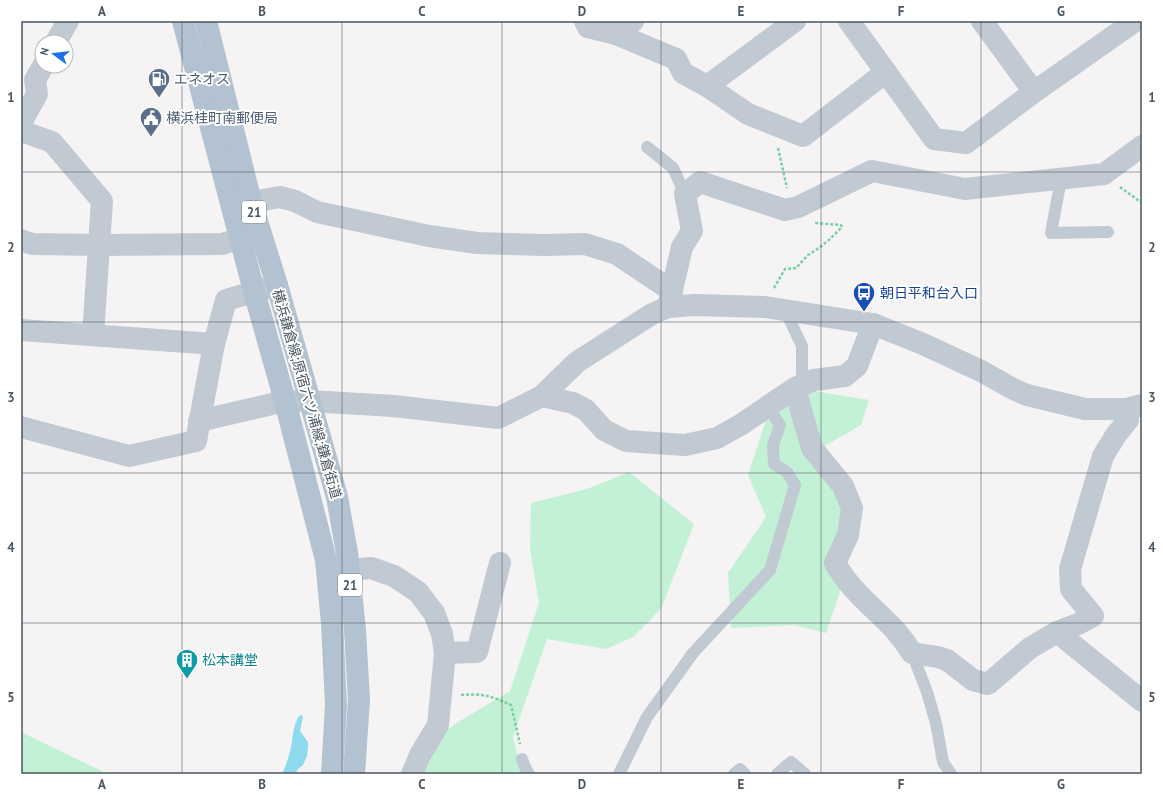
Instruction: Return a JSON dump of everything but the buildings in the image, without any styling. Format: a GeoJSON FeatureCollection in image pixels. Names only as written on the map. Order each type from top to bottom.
{"type":"FeatureCollection","features":[{"type":"Feature","properties":{"kind":"main road","name":"横浜鎌倉線;原宿六ツ浦線;鎌倉街道"},"geometry":{"type":"LineString","coordinates":[[183,21],[250,235],[277,285],[337,497],[349,570],[355,630],[359,700],[354,774]]}},
{"type":"Feature","properties":{"kind":"main road","name":"横浜鎌倉線;原宿六ツ浦線;鎌倉街道"},"geometry":{"type":"LineString","coordinates":[[206,21],[251,202],[250,235],[254,291],[285,401],[326,560],[332,623],[336,705],[332,774]]}},
{"type":"Feature","properties":{"kind":"street"},"geometry":{"type":"LineString","coordinates":[[61,34],[68,21]]}},
{"type":"Feature","properties":{"kind":"street"},"geometry":{"type":"LineString","coordinates":[[585,21],[588,27],[616,34],[676,59],[682,73],[707,86],[748,114],[803,136],[886,72]]}},
{"type":"Feature","properties":{"kind":"street"},"geometry":{"type":"LineString","coordinates":[[616,34],[633,21]]}},
{"type":"Feature","properties":{"kind":"street"},"geometry":{"type":"LineString","coordinates":[[707,86],[795,21]]}},
{"type":"Feature","properties":{"kind":"street"},"geometry":{"type":"LineString","coordinates":[[849,21],[934,139],[966,143],[1034,92],[1112,27],[1135,21]]}},
{"type":"Feature","properties":{"kind":"street"},"geometry":{"type":"LineString","coordinates":[[982,21],[1034,92]]}},
{"type":"Feature","properties":{"kind":"street"},"geometry":{"type":"LineString","coordinates":[[21,123],[37,94],[35,80],[38,74]]}},
{"type":"Feature","properties":{"kind":"street"},"geometry":{"type":"LineString","coordinates":[[21,131],[52,142],[102,201],[93,335]]}},
{"type":"Feature","properties":{"kind":"street"},"geometry":{"type":"LineString","coordinates":[[200,421],[285,401],[394,406],[498,418],[542,396],[577,362],[652,314],[670,299],[682,247],[692,231],[685,194],[700,182],[785,210],[798,207],[872,171],[965,189],[1104,174],[1142,146]]}},
{"type":"Feature","properties":{"kind":"street"},"geometry":{"type":"LineString","coordinates":[[251,202],[280,197],[295,201],[317,212],[429,236],[477,243],[545,245],[585,244],[617,254],[670,299],[695,305],[765,307],[873,324],[923,344],[983,372],[1027,395],[1085,409],[1135,416]]}},
{"type":"Feature","properties":{"kind":"street"},"geometry":{"type":"LineString","coordinates":[[21,240],[32,244],[222,244],[250,235]]}},
{"type":"Feature","properties":{"kind":"street"},"geometry":{"type":"LineString","coordinates":[[21,427],[129,456],[196,441],[214,344],[226,300],[277,285]]}},
{"type":"Feature","properties":{"kind":"street"},"geometry":{"type":"LineString","coordinates":[[542,396],[573,403],[586,410],[604,430],[626,441],[685,445],[717,438],[742,424],[799,386],[814,380],[845,376],[857,366],[873,324]]}},
{"type":"Feature","properties":{"kind":"street"},"geometry":{"type":"LineString","coordinates":[[21,330],[214,344]]}},
{"type":"Feature","properties":{"kind":"street"},"geometry":{"type":"LineString","coordinates":[[799,386],[804,421],[812,448],[843,486],[852,508],[848,535],[835,563],[863,599],[896,631],[912,653],[947,660],[973,680],[988,684],[1030,648],[1057,632],[1078,624],[1093,616],[1070,589],[1070,569],[1103,456],[1116,435],[1135,416]]}},
{"type":"Feature","properties":{"kind":"street"},"geometry":{"type":"LineString","coordinates":[[445,653],[477,652],[500,563]]}},
{"type":"Feature","properties":{"kind":"street"},"geometry":{"type":"LineString","coordinates":[[349,570],[371,568],[394,576],[418,592],[434,613],[442,634],[445,653],[438,725],[420,755],[412,774]]}},
{"type":"Feature","properties":{"kind":"street"},"geometry":{"type":"LineString","coordinates":[[1057,632],[1142,701]]}},
{"type":"Feature","properties":{"kind":"lane"},"geometry":{"type":"LineString","coordinates":[[647,147],[672,168],[685,194]]}},
{"type":"Feature","properties":{"kind":"lane"},"geometry":{"type":"LineString","coordinates":[[1061,179],[1051,233],[1108,232]]}},
{"type":"Feature","properties":{"kind":"lane"},"geometry":{"type":"LineString","coordinates":[[778,309],[802,346],[799,386]]}},
{"type":"Feature","properties":{"kind":"lane"},"geometry":{"type":"LineString","coordinates":[[619,774],[647,717],[693,653],[770,570],[795,485],[787,472],[774,464],[773,445],[780,425],[768,407]]}},
{"type":"Feature","properties":{"kind":"lane"},"geometry":{"type":"LineString","coordinates":[[912,653],[927,692],[936,723],[943,762],[951,774]]}},
{"type":"Feature","properties":{"kind":"lane"},"geometry":{"type":"LineString","coordinates":[[522,759],[529,774]]}},
{"type":"Feature","properties":{"kind":"lane"},"geometry":{"type":"LineString","coordinates":[[777,774],[791,762],[804,774]]}},
{"type":"Feature","properties":{"kind":"lane"},"geometry":{"type":"LineString","coordinates":[[734,774],[740,769],[745,774]]}},
{"type":"Feature","properties":{"kind":"path"},"geometry":{"type":"LineString","coordinates":[[776,141],[788,191]]}},
{"type":"Feature","properties":{"kind":"path"},"geometry":{"type":"LineString","coordinates":[[778,309],[775,285],[786,269],[796,268],[808,255],[830,239],[842,227],[841,225],[811,222]]}},
{"type":"Feature","properties":{"kind":"path"},"geometry":{"type":"LineString","coordinates":[[441,696],[479,694],[492,696],[511,705],[518,731],[522,759]]}},
{"type":"Feature","properties":{"kind":"green space"},"geometry":{"type":"Polygon","coordinates":[[[802,389],[869,400],[861,425],[823,447],[851,540],[844,580],[826,633],[794,625],[731,628],[728,573],[766,517],[748,475],[768,414],[802,389]]]}},
{"type":"Feature","properties":{"kind":"green space"},"geometry":{"type":"Polygon","coordinates":[[[629,472],[694,524],[661,609],[633,637],[606,649],[547,639],[513,737],[522,774],[414,774],[418,753],[455,724],[510,691],[539,603],[530,550],[531,503],[587,489],[629,472]]]}},
{"type":"Feature","properties":{"kind":"green space"},"geometry":{"type":"Polygon","coordinates":[[[21,732],[108,774],[21,774],[21,732]]]}},
{"type":"Feature","properties":{"kind":"water"},"geometry":{"type":"Polygon","coordinates":[[[302,715],[303,717],[300,731],[308,742],[307,756],[303,765],[297,770],[296,774],[282,774],[291,747],[296,724],[299,716],[302,715]]]}},
{"type":"Feature","properties":{"kind":"place","name":"エネオス"},"geometry":{"type":"Point","coordinates":[159,98]}},
{"type":"Feature","properties":{"kind":"place","name":"横浜桂町南郵便局"},"geometry":{"type":"Point","coordinates":[151,138]}},
{"type":"Feature","properties":{"kind":"place","name":"朝日平和台入口"},"geometry":{"type":"Point","coordinates":[864,312]}},
{"type":"Feature","properties":{"kind":"place","name":"松本講堂"},"geometry":{"type":"Point","coordinates":[187,680]}}]}
